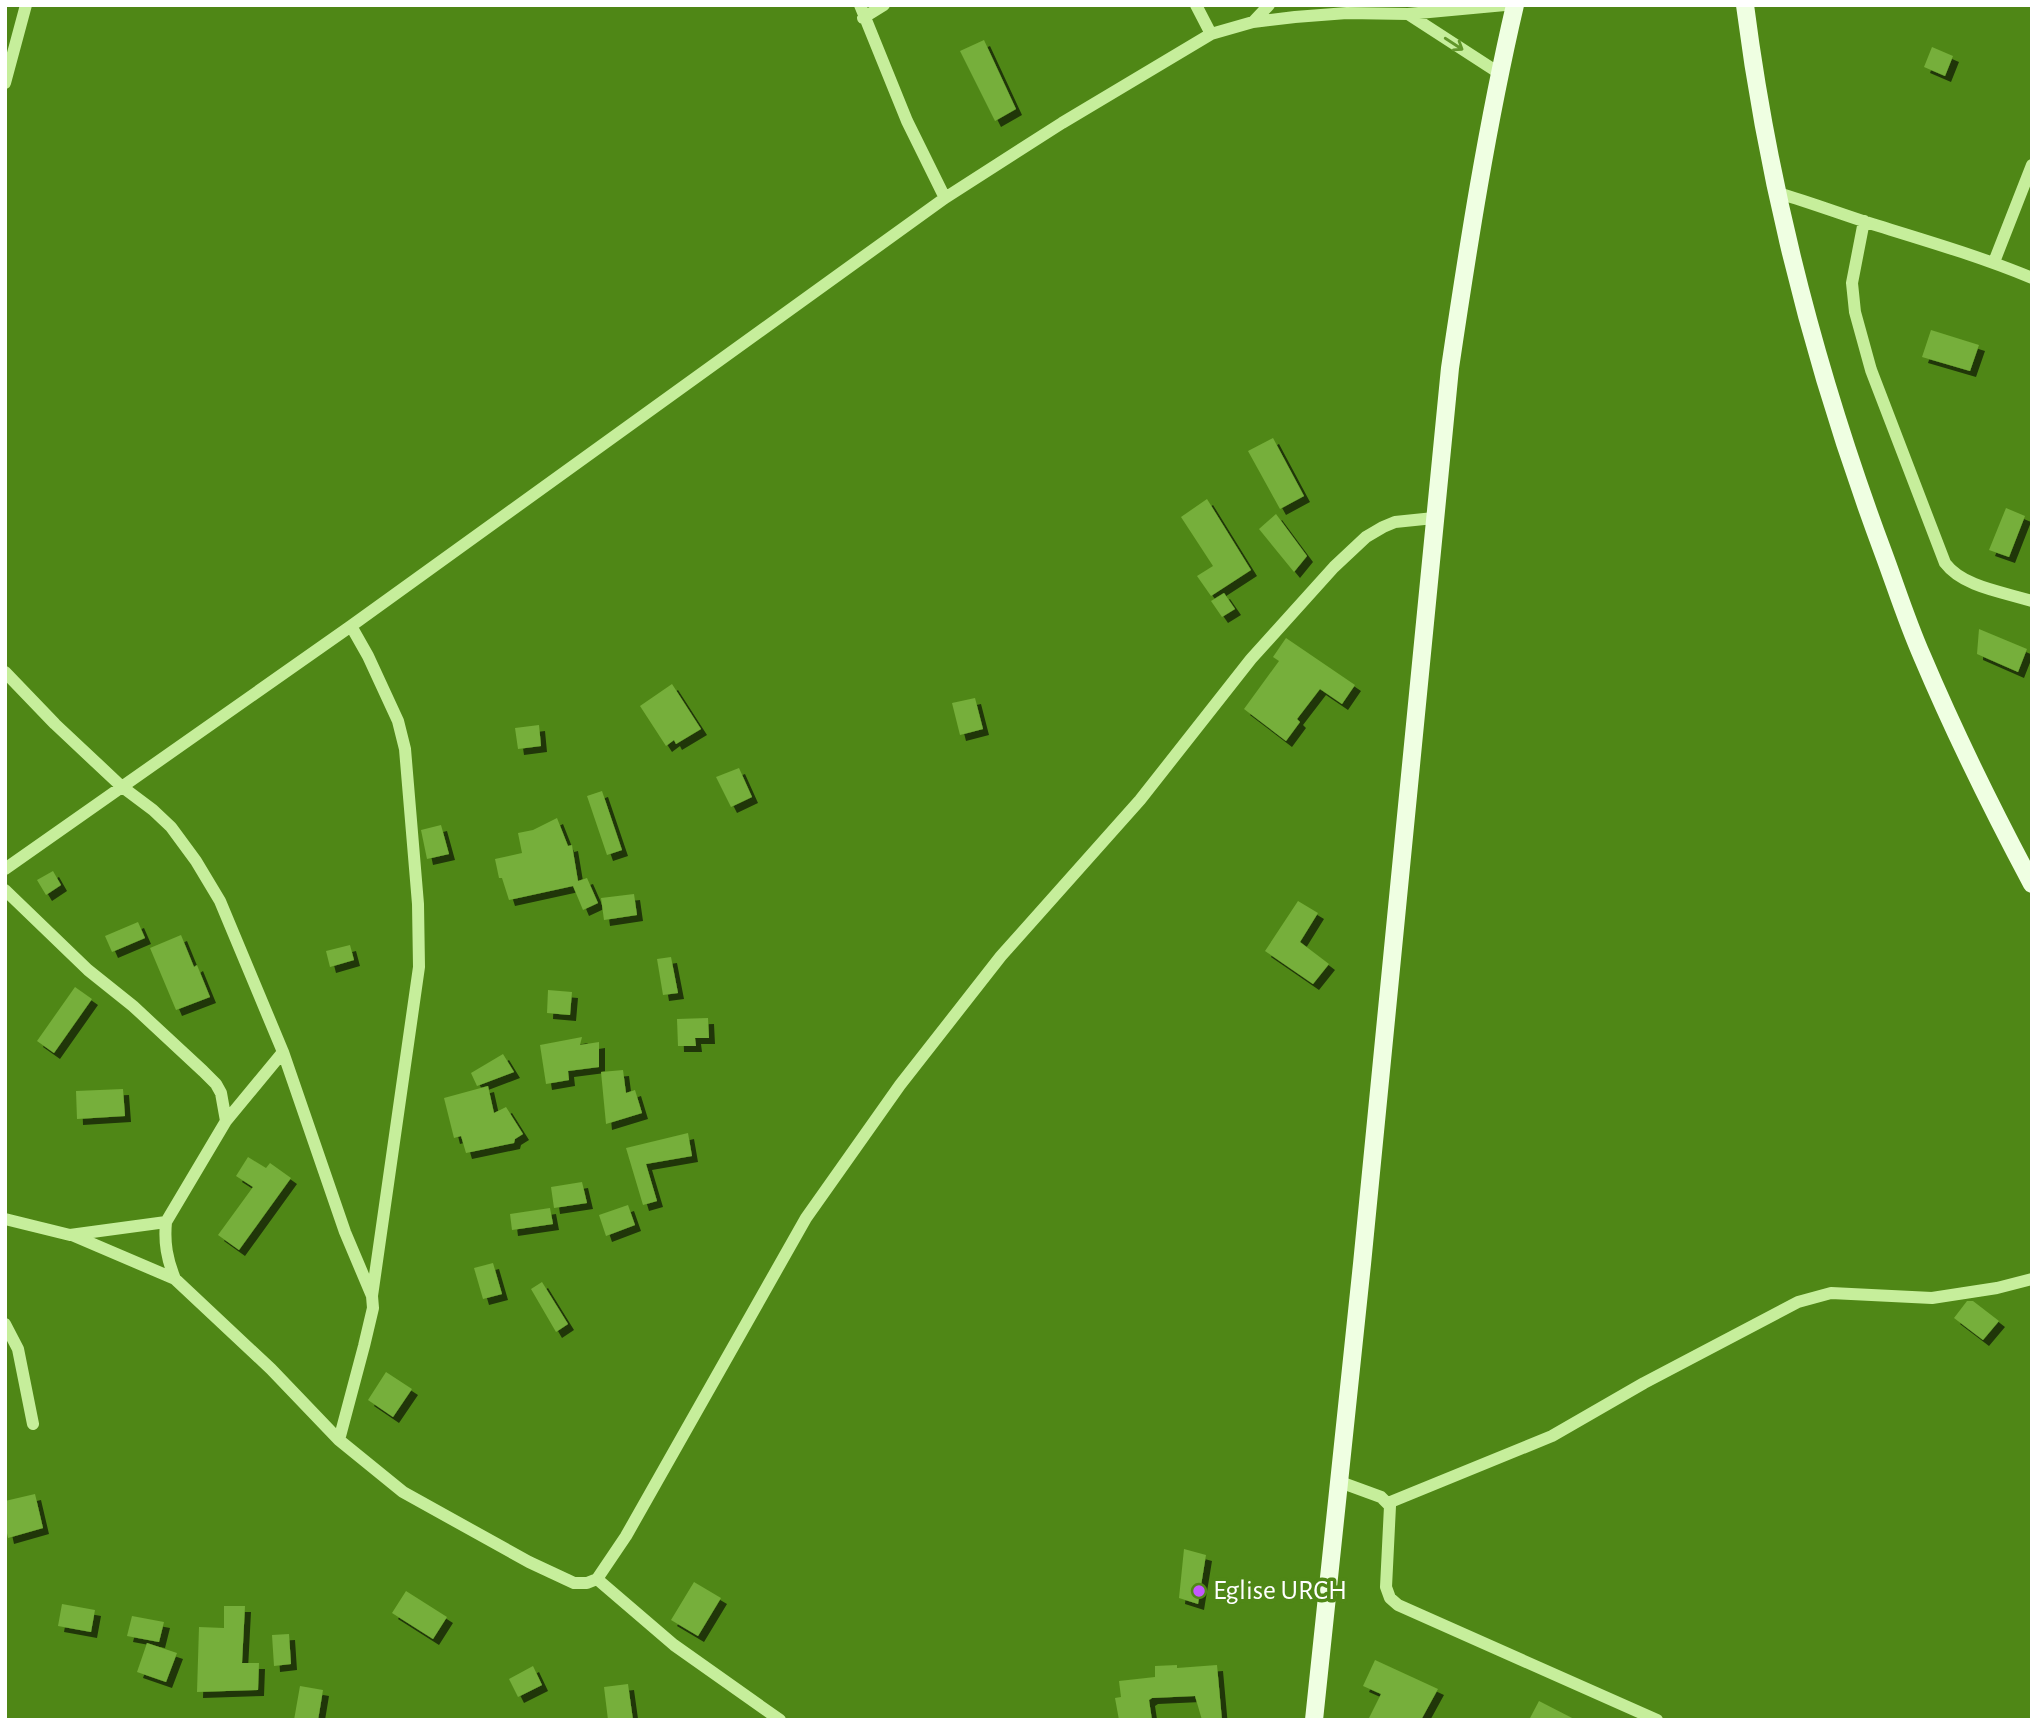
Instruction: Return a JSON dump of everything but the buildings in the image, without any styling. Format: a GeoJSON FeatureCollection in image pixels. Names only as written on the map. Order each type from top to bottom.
{"type":"FeatureCollection","features":[{"type":"Feature","properties":{"kind":"main road"},"geometry":{"type":"LineString","coordinates":[[1314,1720],[1452,355],[1499,73],[1515,5]]}},
{"type":"Feature","properties":{"kind":"main road"},"geometry":{"type":"LineString","coordinates":[[1745,5],[1778,194],[1801,296],[1826,387],[1920,653],[1959,741],[2032,884]]}},
{"type":"Feature","properties":{"kind":"street"},"geometry":{"type":"LineString","coordinates":[[5,83],[26,5]]}},
{"type":"Feature","properties":{"kind":"street"},"geometry":{"type":"LineString","coordinates":[[884,5],[862,11],[908,121],[945,198]]}},
{"type":"Feature","properties":{"kind":"street"},"geometry":{"type":"LineString","coordinates":[[1196,5],[1211,34]]}},
{"type":"Feature","properties":{"kind":"street"},"geometry":{"type":"LineString","coordinates":[[1253,22],[1269,5]]}},
{"type":"Feature","properties":{"kind":"street"},"geometry":{"type":"LineString","coordinates":[[5,869],[351,626],[945,198],[1062,123],[1211,34],[1253,22],[1295,17],[1347,13],[1408,14],[1505,5]]}},
{"type":"Feature","properties":{"kind":"street"},"geometry":{"type":"LineString","coordinates":[[1408,14],[1499,73]]}},
{"type":"Feature","properties":{"kind":"street"},"geometry":{"type":"LineString","coordinates":[[1994,262],[2032,164]]}},
{"type":"Feature","properties":{"kind":"street"},"geometry":{"type":"LineString","coordinates":[[1778,194],[1812,202],[1864,222],[1994,262],[2032,278]]}},
{"type":"Feature","properties":{"kind":"street"},"geometry":{"type":"LineString","coordinates":[[1864,222],[1852,282],[1854,312],[1871,370],[1945,563],[1951,572],[1962,579],[2032,601]]}},
{"type":"Feature","properties":{"kind":"street"},"geometry":{"type":"LineString","coordinates":[[5,1219],[71,1235],[175,1279],[271,1369],[339,1440],[404,1492],[529,1562],[574,1583],[587,1583],[597,1579],[626,1536],[806,1218],[900,1084],[1001,957],[1140,800],[1251,659],[1315,587],[1366,537],[1382,527],[1395,522],[1434,518]]}},
{"type":"Feature","properties":{"kind":"street"},"geometry":{"type":"LineString","coordinates":[[339,1440],[373,1308],[372,1296],[419,967],[418,904],[405,749],[393,711],[351,626]]}},
{"type":"Feature","properties":{"kind":"street"},"geometry":{"type":"LineString","coordinates":[[5,672],[121,786],[172,827],[196,861],[219,901],[283,1052],[345,1232],[372,1296]]}},
{"type":"Feature","properties":{"kind":"street"},"geometry":{"type":"LineString","coordinates":[[5,890],[88,970],[133,1006],[216,1084],[225,1106],[226,1122]]}},
{"type":"Feature","properties":{"kind":"street"},"geometry":{"type":"LineString","coordinates":[[175,1279],[167,1259],[164,1240],[166,1222],[226,1122],[283,1052]]}},
{"type":"Feature","properties":{"kind":"street"},"geometry":{"type":"LineString","coordinates":[[71,1235],[166,1222]]}},
{"type":"Feature","properties":{"kind":"street"},"geometry":{"type":"LineString","coordinates":[[1388,1503],[1552,1436],[1644,1383],[1798,1302],[1831,1293],[1889,1298],[1932,1298],[1997,1289],[2032,1279]]}},
{"type":"Feature","properties":{"kind":"street"},"geometry":{"type":"LineString","coordinates":[[5,1324],[18,1349],[33,1424]]}},
{"type":"Feature","properties":{"kind":"street"},"geometry":{"type":"LineString","coordinates":[[1339,1482],[1381,1497],[1388,1503],[1391,1510],[1386,1587],[1390,1598],[1398,1605],[1657,1720]]}},
{"type":"Feature","properties":{"kind":"street"},"geometry":{"type":"LineString","coordinates":[[597,1579],[674,1644],[780,1720]]}},
{"type":"Feature","properties":{"kind":"place","name":"Eglise URCH"},"geometry":{"type":"Point","coordinates":[1199,1591]}}]}
